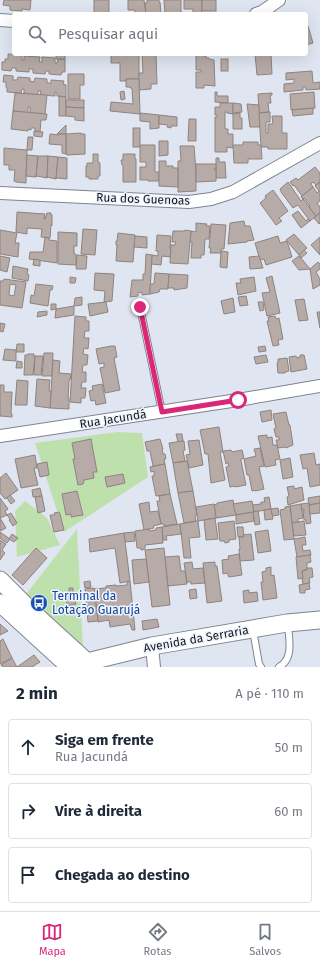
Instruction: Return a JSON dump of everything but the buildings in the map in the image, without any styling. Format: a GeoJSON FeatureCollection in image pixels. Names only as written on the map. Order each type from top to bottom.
{"type":"FeatureCollection","features":[{"type":"Feature","properties":{"kind":"main road"},"geometry":{"type":"LineString","coordinates":[[0,580],[81,665]]}},
{"type":"Feature","properties":{"kind":"main road"},"geometry":{"type":"LineString","coordinates":[[0,603],[70,667]]}},
{"type":"Feature","properties":{"kind":"main road","name":"Avenida da Serraria"},"geometry":{"type":"LineString","coordinates":[[81,665],[152,646],[287,623],[320,620]]}},
{"type":"Feature","properties":{"kind":"street"},"geometry":{"type":"LineString","coordinates":[[262,12],[278,0]]}},
{"type":"Feature","properties":{"kind":"street"},"geometry":{"type":"LineString","coordinates":[[0,20],[12,21]]}},
{"type":"Feature","properties":{"kind":"street","name":"Rua dos Guenoas"},"geometry":{"type":"LineString","coordinates":[[0,193],[189,202],[211,199],[233,192],[320,143]]}},
{"type":"Feature","properties":{"kind":"street","name":"Rua Jacundá"},"geometry":{"type":"LineString","coordinates":[[1,438],[320,386]]}},
{"type":"Feature","properties":{"kind":"street"},"geometry":{"type":"LineString","coordinates":[[152,646],[154,667]]}},
{"type":"Feature","properties":{"kind":"lane"},"geometry":{"type":"LineString","coordinates":[[140,307],[162,412]]}},
{"type":"Feature","properties":{"kind":"lane"},"geometry":{"type":"LineString","coordinates":[[279,667],[288,659],[290,648],[287,623]]}},
{"type":"Feature","properties":{"kind":"lane"},"geometry":{"type":"LineString","coordinates":[[253,629],[260,664],[262,667]]}},
{"type":"Feature","properties":{"kind":"green space"},"geometry":{"type":"Polygon","coordinates":[[[117,432],[142,433],[148,477],[64,532],[35,443],[117,432]]]}},
{"type":"Feature","properties":{"kind":"green space"},"geometry":{"type":"Polygon","coordinates":[[[25,501],[47,518],[60,545],[17,557],[15,511],[25,501]]]}},
{"type":"Feature","properties":{"kind":"green space"},"geometry":{"type":"Polygon","coordinates":[[[77,529],[83,648],[23,598],[77,529]]]}},
{"type":"Feature","properties":{"kind":"place","name":"Terminal da Lotação Guarujá"},"geometry":{"type":"Point","coordinates":[39,603]}},
{"type":"Feature","properties":{"kind":"route"},"geometry":{"type":"LineString","coordinates":[[140,307],[162,412],[238,400]]}}]}
